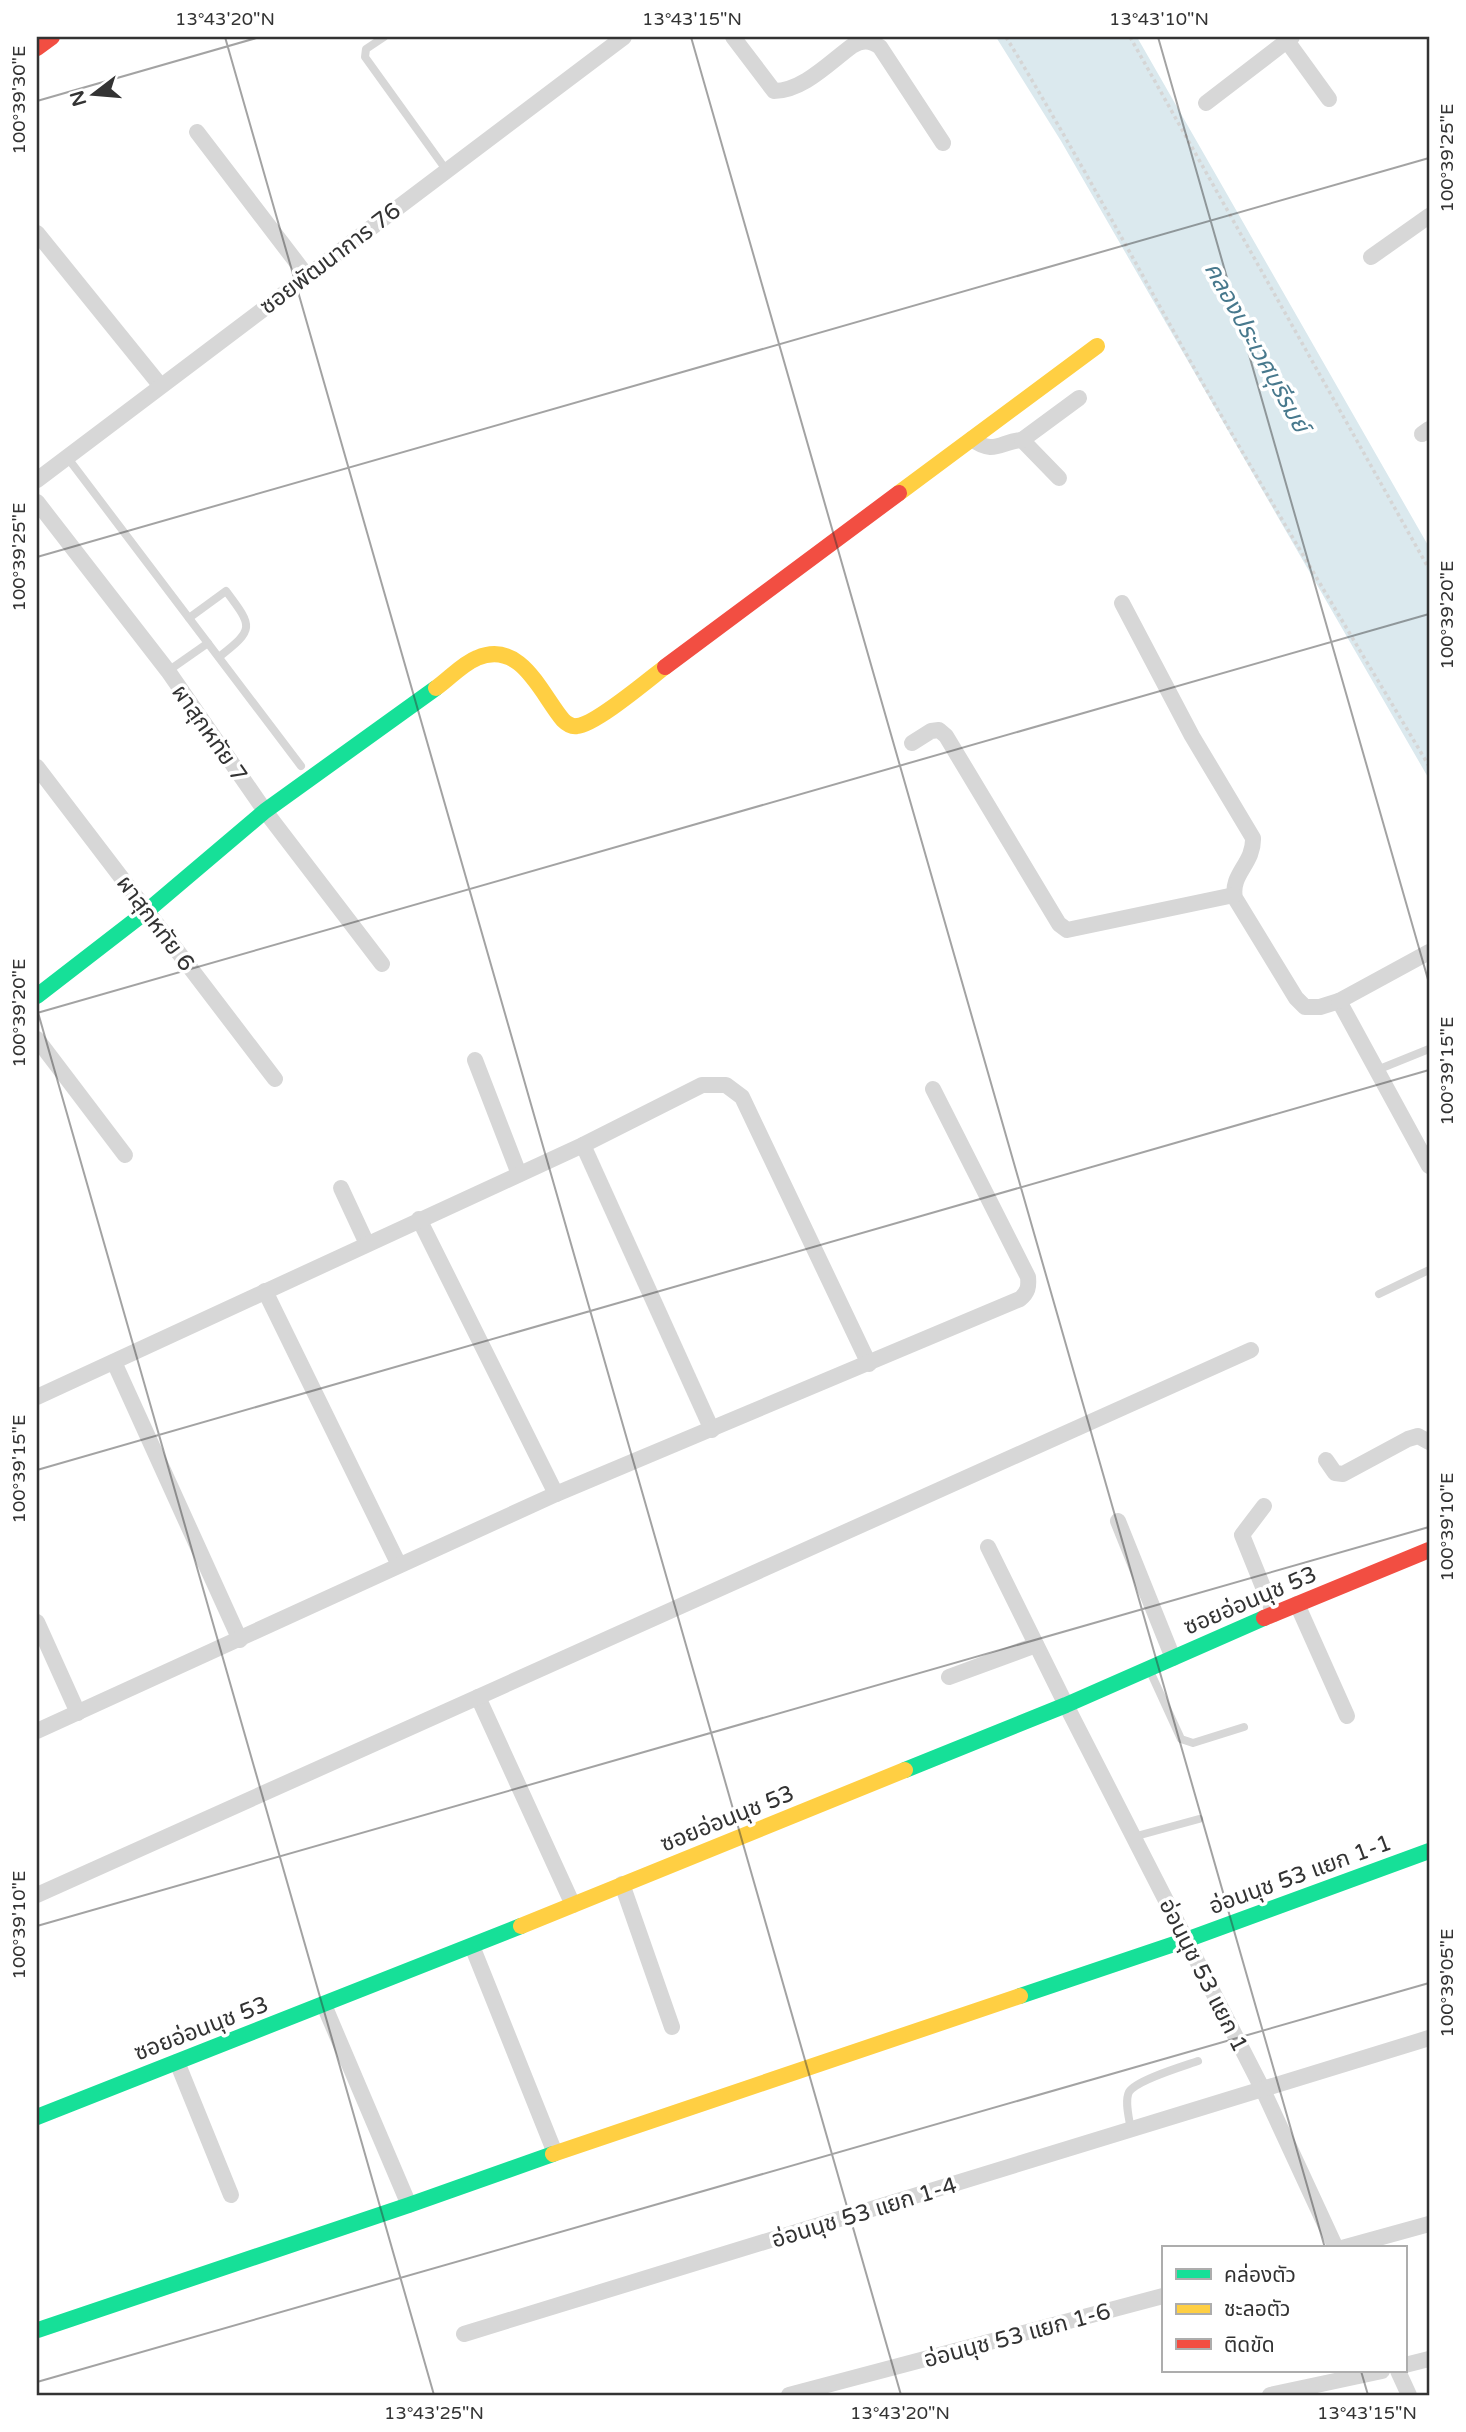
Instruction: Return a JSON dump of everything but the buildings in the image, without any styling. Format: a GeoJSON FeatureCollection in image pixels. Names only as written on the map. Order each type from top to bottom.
{"type":"FeatureCollection","features":[{"type":"Feature","properties":{"kind":"street"},"geometry":{"type":"LineString","coordinates":[[37,48],[52,37]]}},
{"type":"Feature","properties":{"kind":"street"},"geometry":{"type":"LineString","coordinates":[[733,37],[774,91],[796,87],[852,46],[862,41],[871,42],[880,47],[943,143]]}},
{"type":"Feature","properties":{"kind":"street"},"geometry":{"type":"LineString","coordinates":[[1206,103],[1290,39],[1329,99]]}},
{"type":"Feature","properties":{"kind":"street","name":"ซอยพัฒนาการ 76"},"geometry":{"type":"LineString","coordinates":[[37,480],[447,171],[613,40]]}},
{"type":"Feature","properties":{"kind":"street"},"geometry":{"type":"LineString","coordinates":[[197,132],[307,276]]}},
{"type":"Feature","properties":{"kind":"street"},"geometry":{"type":"LineString","coordinates":[[1371,257],[1429,216]]}},
{"type":"Feature","properties":{"kind":"street"},"geometry":{"type":"LineString","coordinates":[[37,233],[160,385]]}},
{"type":"Feature","properties":{"kind":"street"},"geometry":{"type":"LineString","coordinates":[[37,996],[147,911],[264,811],[477,658],[494,654],[508,656],[526,667],[562,719],[572,726],[582,726],[1097,346]]}},
{"type":"Feature","properties":{"kind":"street"},"geometry":{"type":"LineString","coordinates":[[971,439],[979,445],[996,449],[1023,440],[1079,398]]}},
{"type":"Feature","properties":{"kind":"street"},"geometry":{"type":"LineString","coordinates":[[1023,440],[1059,478]]}},
{"type":"Feature","properties":{"kind":"street","name":"ผาสุกหทัย 7"},"geometry":{"type":"LineString","coordinates":[[37,502],[168,671],[264,811],[382,964]]}},
{"type":"Feature","properties":{"kind":"street"},"geometry":{"type":"LineString","coordinates":[[1122,603],[1192,736],[1254,838],[1251,857],[1240,873],[1234,887],[1234,895],[1296,998],[1305,1007],[1320,1007],[1339,1001],[1429,952]]}},
{"type":"Feature","properties":{"kind":"street"},"geometry":{"type":"LineString","coordinates":[[912,743],[931,731],[939,730],[946,736],[1059,924],[1067,930],[1234,895]]}},
{"type":"Feature","properties":{"kind":"street","name":"ผาสุกหทัย 6"},"geometry":{"type":"LineString","coordinates":[[37,767],[275,1079]]}},
{"type":"Feature","properties":{"kind":"street"},"geometry":{"type":"LineString","coordinates":[[1339,1001],[1429,1166]]}},
{"type":"Feature","properties":{"kind":"street"},"geometry":{"type":"LineString","coordinates":[[37,1039],[125,1155]]}},
{"type":"Feature","properties":{"kind":"street"},"geometry":{"type":"LineString","coordinates":[[475,1060],[519,1174]]}},
{"type":"Feature","properties":{"kind":"street"},"geometry":{"type":"LineString","coordinates":[[37,1397],[583,1145],[702,1085],[726,1084],[743,1097],[869,1364]]}},
{"type":"Feature","properties":{"kind":"street"},"geometry":{"type":"LineString","coordinates":[[37,1731],[556,1494],[869,1364],[1027,1294],[1028,1277],[933,1089]]}},
{"type":"Feature","properties":{"kind":"street"},"geometry":{"type":"LineString","coordinates":[[583,1145],[712,1430]]}},
{"type":"Feature","properties":{"kind":"street"},"geometry":{"type":"LineString","coordinates":[[341,1188],[368,1244]]}},
{"type":"Feature","properties":{"kind":"street"},"geometry":{"type":"LineString","coordinates":[[419,1219],[556,1494]]}},
{"type":"Feature","properties":{"kind":"street"},"geometry":{"type":"LineString","coordinates":[[265,1291],[399,1565]]}},
{"type":"Feature","properties":{"kind":"street"},"geometry":{"type":"LineString","coordinates":[[37,1895],[1251,1350]]}},
{"type":"Feature","properties":{"kind":"street"},"geometry":{"type":"LineString","coordinates":[[114,1362],[240,1640]]}},
{"type":"Feature","properties":{"kind":"street"},"geometry":{"type":"LineString","coordinates":[[1326,1460],[1335,1473],[1343,1474],[1408,1439],[1418,1436],[1429,1442]]}},
{"type":"Feature","properties":{"kind":"street"},"geometry":{"type":"LineString","coordinates":[[1264,1506],[1242,1535],[1274,1614]]}},
{"type":"Feature","properties":{"kind":"street"},"geometry":{"type":"LineString","coordinates":[[1118,1521],[1173,1658]]}},
{"type":"Feature","properties":{"kind":"street","name":"อ่อนนุช 53 แยก 1"},"geometry":{"type":"LineString","coordinates":[[988,1547],[1133,1837],[1264,2090],[1338,2246]]}},
{"type":"Feature","properties":{"kind":"street","name":"ซอยอ่อนนุช 53"},"geometry":{"type":"LineString","coordinates":[[37,2117],[472,1947],[1066,1705],[1429,1549]]}},
{"type":"Feature","properties":{"kind":"street"},"geometry":{"type":"LineString","coordinates":[[1297,1604],[1347,1716]]}},
{"type":"Feature","properties":{"kind":"street"},"geometry":{"type":"LineString","coordinates":[[37,1622],[78,1713]]}},
{"type":"Feature","properties":{"kind":"street"},"geometry":{"type":"LineString","coordinates":[[949,1677],[1036,1645]]}},
{"type":"Feature","properties":{"kind":"street"},"geometry":{"type":"LineString","coordinates":[[478,1697],[573,1905]]}},
{"type":"Feature","properties":{"kind":"street","name":"อ่อนนุช 53 แยก 1-1"},"geometry":{"type":"LineString","coordinates":[[37,2330],[1186,1940],[1429,1851]]}},
{"type":"Feature","properties":{"kind":"street"},"geometry":{"type":"LineString","coordinates":[[622,1884],[672,2027]]}},
{"type":"Feature","properties":{"kind":"street"},"geometry":{"type":"LineString","coordinates":[[472,1947],[555,2152]]}},
{"type":"Feature","properties":{"kind":"street"},"geometry":{"type":"LineString","coordinates":[[324,2005],[408,2205]]}},
{"type":"Feature","properties":{"kind":"street","name":"อ่อนนุช 53 แยก 1-4"},"geometry":{"type":"LineString","coordinates":[[464,2334],[1429,2038]]}},
{"type":"Feature","properties":{"kind":"street"},"geometry":{"type":"LineString","coordinates":[[177,2062],[231,2195]]}},
{"type":"Feature","properties":{"kind":"street"},"geometry":{"type":"LineString","coordinates":[[1346,2246],[1429,2224]]}},
{"type":"Feature","properties":{"kind":"street","name":"อ่อนนุช 53 แยก 1-6"},"geometry":{"type":"LineString","coordinates":[[789,2395],[1162,2296]]}},
{"type":"Feature","properties":{"kind":"street"},"geometry":{"type":"LineString","coordinates":[[1406,2365],[1429,2359]]}},
{"type":"Feature","properties":{"kind":"street"},"geometry":{"type":"LineString","coordinates":[[1270,2395],[1377,2372]]}},
{"type":"Feature","properties":{"kind":"street"},"geometry":{"type":"LineString","coordinates":[[1398,2372],[1409,2395]]}},
{"type":"Feature","properties":{"kind":"lane"},"geometry":{"type":"LineString","coordinates":[[384,37],[370,41],[365,57],[447,171]]}},
{"type":"Feature","properties":{"kind":"lane"},"geometry":{"type":"LineString","coordinates":[[67,457],[301,766]]}},
{"type":"Feature","properties":{"kind":"lane"},"geometry":{"type":"LineString","coordinates":[[189,618],[226,591],[233,600],[245,616],[247,628],[241,640],[219,657]]}},
{"type":"Feature","properties":{"kind":"lane"},"geometry":{"type":"LineString","coordinates":[[168,671],[208,643]]}},
{"type":"Feature","properties":{"kind":"lane"},"geometry":{"type":"LineString","coordinates":[[1377,1070],[1429,1049]]}},
{"type":"Feature","properties":{"kind":"lane"},"geometry":{"type":"LineString","coordinates":[[1379,1294],[1429,1270]]}},
{"type":"Feature","properties":{"kind":"lane"},"geometry":{"type":"LineString","coordinates":[[1149,1669],[1181,1739],[1193,1743],[1244,1727]]}},
{"type":"Feature","properties":{"kind":"lane"},"geometry":{"type":"LineString","coordinates":[[1133,1837],[1199,1819]]}},
{"type":"Feature","properties":{"kind":"lane"},"geometry":{"type":"LineString","coordinates":[[1130,2131],[1129,2091],[1138,2084],[1198,2061]]}},
{"type":"Feature","properties":{"kind":"path"},"geometry":{"type":"LineString","coordinates":[[1006,37],[1069,142],[1264,488],[1429,766]]}},
{"type":"Feature","properties":{"kind":"path"},"geometry":{"type":"LineString","coordinates":[[1130,37],[1429,569]]}},
{"type":"Feature","properties":{"kind":"water","name":"คลองประเวศบุรีรมย์"},"geometry":{"type":"Polygon","coordinates":[[[996,37],[1137,37],[1429,547],[1429,779],[1061,141],[996,37]]]}},
{"type":"Feature","properties":{"kind":"traffic: fast"},"geometry":{"type":"LineString","coordinates":[[37,996],[147,911],[265,811],[436,688]]}},
{"type":"Feature","properties":{"kind":"traffic: fast"},"geometry":{"type":"LineString","coordinates":[[905,1770],[1066,1705],[1264,1618]]}},
{"type":"Feature","properties":{"kind":"traffic: fast"},"geometry":{"type":"LineString","coordinates":[[1020,1996],[1186,1940],[1429,1851]]}},
{"type":"Feature","properties":{"kind":"traffic: fast"},"geometry":{"type":"LineString","coordinates":[[37,2117],[521,1926]]}},
{"type":"Feature","properties":{"kind":"traffic: fast"},"geometry":{"type":"LineString","coordinates":[[38,2330],[553,2154]]}},
{"type":"Feature","properties":{"kind":"traffic: slow"},"geometry":{"type":"LineString","coordinates":[[899,493],[1097,346]]}},
{"type":"Feature","properties":{"kind":"traffic: slow"},"geometry":{"type":"LineString","coordinates":[[436,688],[477,658],[492,654],[506,656],[518,662],[528,672],[563,720],[569,725],[577,726],[608,710],[665,667]]}},
{"type":"Feature","properties":{"kind":"traffic: slow"},"geometry":{"type":"LineString","coordinates":[[521,1926],[905,1770]]}},
{"type":"Feature","properties":{"kind":"traffic: slow"},"geometry":{"type":"LineString","coordinates":[[553,2154],[1020,1996]]}},
{"type":"Feature","properties":{"kind":"traffic: jam"},"geometry":{"type":"LineString","coordinates":[[37,48],[52,37]]}},
{"type":"Feature","properties":{"kind":"traffic: jam"},"geometry":{"type":"LineString","coordinates":[[665,667],[899,493]]}},
{"type":"Feature","properties":{"kind":"traffic: jam"},"geometry":{"type":"LineString","coordinates":[[1264,1618],[1429,1550]]}}]}
